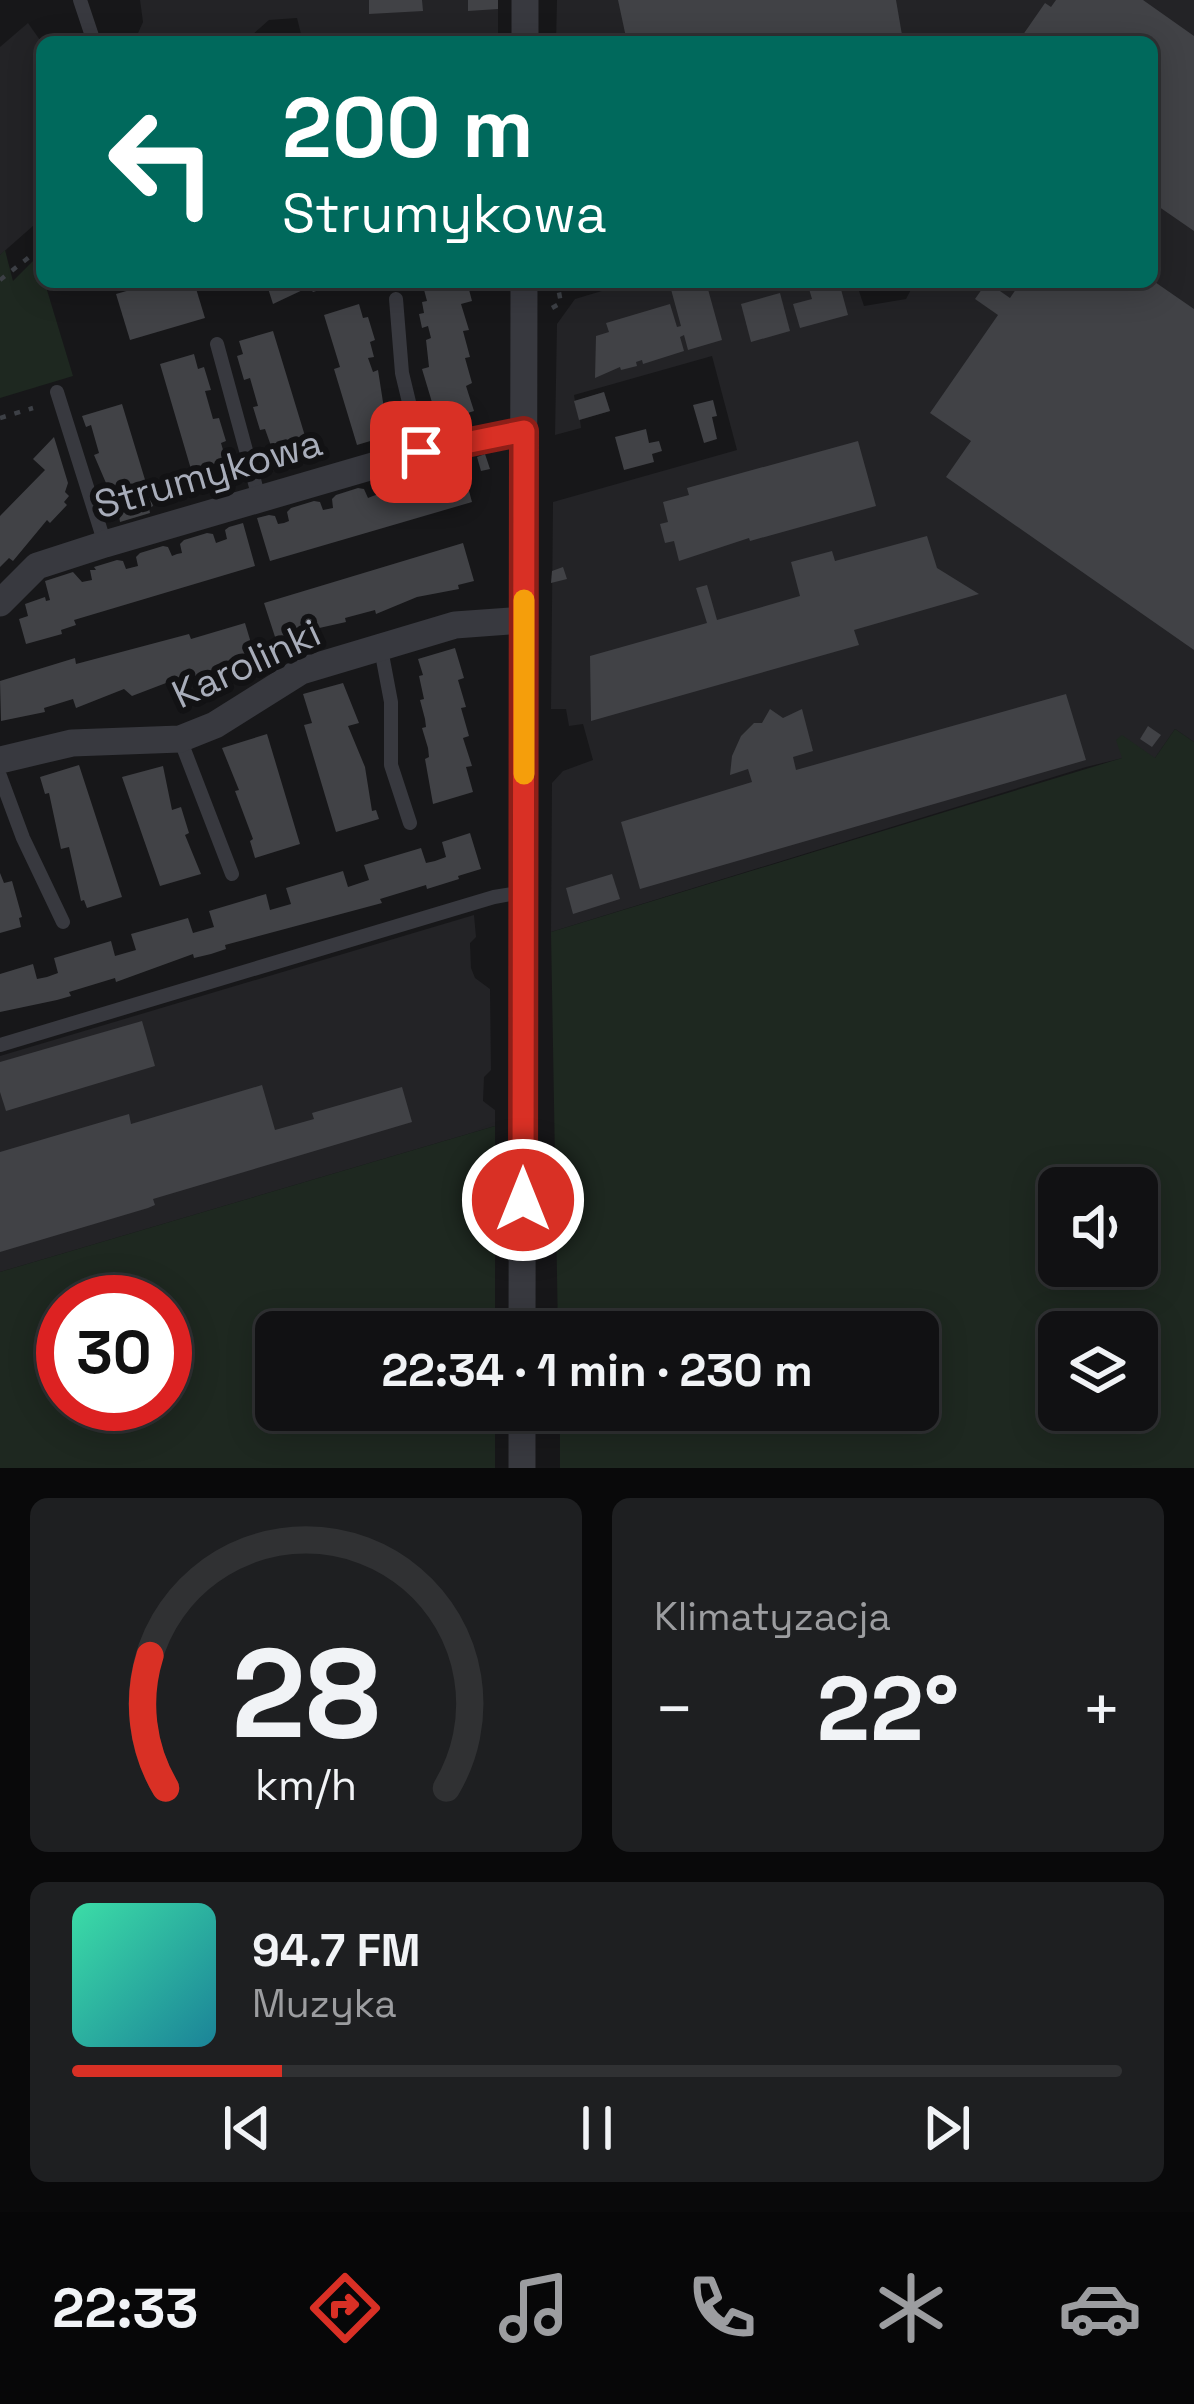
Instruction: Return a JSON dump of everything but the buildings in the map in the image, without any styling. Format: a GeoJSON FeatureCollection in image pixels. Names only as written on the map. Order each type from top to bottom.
{"type":"FeatureCollection","features":[{"type":"Feature","properties":{"kind":"street"},"geometry":{"type":"LineString","coordinates":[[525,0],[525,36]]}},
{"type":"Feature","properties":{"kind":"street"},"geometry":{"type":"LineString","coordinates":[[522,1311],[524,288]]}},
{"type":"Feature","properties":{"kind":"street","name":"Strumykowa"},"geometry":{"type":"LineString","coordinates":[[0,603],[37,566],[421,452],[524,431]]}},
{"type":"Feature","properties":{"kind":"street","name":"Karolinki"},"geometry":{"type":"LineString","coordinates":[[0,760],[72,743],[181,739],[215,724],[301,671],[455,625],[524,620]]}},
{"type":"Feature","properties":{"kind":"street"},"geometry":{"type":"LineString","coordinates":[[522,1431],[522,1468]]}},
{"type":"Feature","properties":{"kind":"lane"},"geometry":{"type":"LineString","coordinates":[[80,0],[92,36]]}},
{"type":"Feature","properties":{"kind":"lane"},"geometry":{"type":"LineString","coordinates":[[396,299],[402,373],[421,452]]}},
{"type":"Feature","properties":{"kind":"lane"},"geometry":{"type":"LineString","coordinates":[[217,344],[259,498]]}},
{"type":"Feature","properties":{"kind":"lane"},"geometry":{"type":"LineString","coordinates":[[57,392],[105,544]]}},
{"type":"Feature","properties":{"kind":"lane"},"geometry":{"type":"LineString","coordinates":[[381,649],[392,711],[392,765],[410,823]]}},
{"type":"Feature","properties":{"kind":"lane"},"geometry":{"type":"LineString","coordinates":[[181,739],[232,874]]}},
{"type":"Feature","properties":{"kind":"lane"},"geometry":{"type":"LineString","coordinates":[[0,776],[63,922]]}},
{"type":"Feature","properties":{"kind":"lane"},"geometry":{"type":"LineString","coordinates":[[0,1045],[523,892]]}},
{"type":"Feature","properties":{"kind":"path"},"geometry":{"type":"LineString","coordinates":[[0,280],[36,253]]}},
{"type":"Feature","properties":{"kind":"path"},"geometry":{"type":"LineString","coordinates":[[559,288],[562,300]]}},
{"type":"Feature","properties":{"kind":"path"},"geometry":{"type":"LineString","coordinates":[[0,418],[33,408]]}},
{"type":"Feature","properties":{"kind":"shaded area"},"geometry":{"type":"Polygon","coordinates":[[[140,0],[498,0],[498,36],[302,36],[297,18],[269,20],[251,36],[137,36],[143,22],[140,0]]]}},
{"type":"Feature","properties":{"kind":"shaded area"},"geometry":{"type":"Polygon","coordinates":[[[557,0],[1194,0],[1194,742],[1175,729],[1155,758],[1123,758],[1086,767],[551,932],[552,783],[563,771],[593,760],[583,724],[569,726],[566,709],[551,709],[553,502],[737,450],[712,356],[574,395],[575,401],[604,392],[610,411],[580,420],[581,428],[555,435],[557,324],[575,299],[612,288],[858,288],[864,306],[906,299],[912,288],[1158,288],[1158,36],[556,36],[557,0]]]}},
{"type":"Feature","properties":{"kind":"shaded area"},"geometry":{"type":"Polygon","coordinates":[[[28,23],[37,36],[36,223],[0,255],[0,47],[28,23]]]}},
{"type":"Feature","properties":{"kind":"shaded area"},"geometry":{"type":"Polygon","coordinates":[[[5,250],[13,281],[36,258],[36,288],[46,288],[73,376],[0,398],[0,255],[5,250]]]}},
{"type":"Feature","properties":{"kind":"shaded area"},"geometry":{"type":"Polygon","coordinates":[[[1175,729],[1194,742],[1194,1468],[560,1468],[560,1431],[939,1431],[939,1311],[558,1311],[551,932],[1122,758],[1116,740],[1122,735],[1155,758],[1175,729]]]}},
{"type":"Feature","properties":{"kind":"shaded area"},"geometry":{"type":"Polygon","coordinates":[[[474,915],[471,968],[475,978],[490,989],[491,1070],[484,1077],[483,1101],[495,1110],[495,1126],[0,1272],[0,1056],[474,915]]]}},
{"type":"Feature","properties":{"kind":"shaded area"},"geometry":{"type":"Polygon","coordinates":[[[495,1126],[495,1311],[255,1311],[255,1431],[495,1431],[495,1468],[0,1468],[0,1272],[495,1126]]]}},
{"type":"Feature","properties":{"kind":"slow traffic"},"geometry":{"type":"LineString","coordinates":[[524,600],[524,774]]}},
{"type":"Feature","properties":{"kind":"route"},"geometry":{"type":"LineString","coordinates":[[421,452],[524,431],[523,1200]]}}]}
